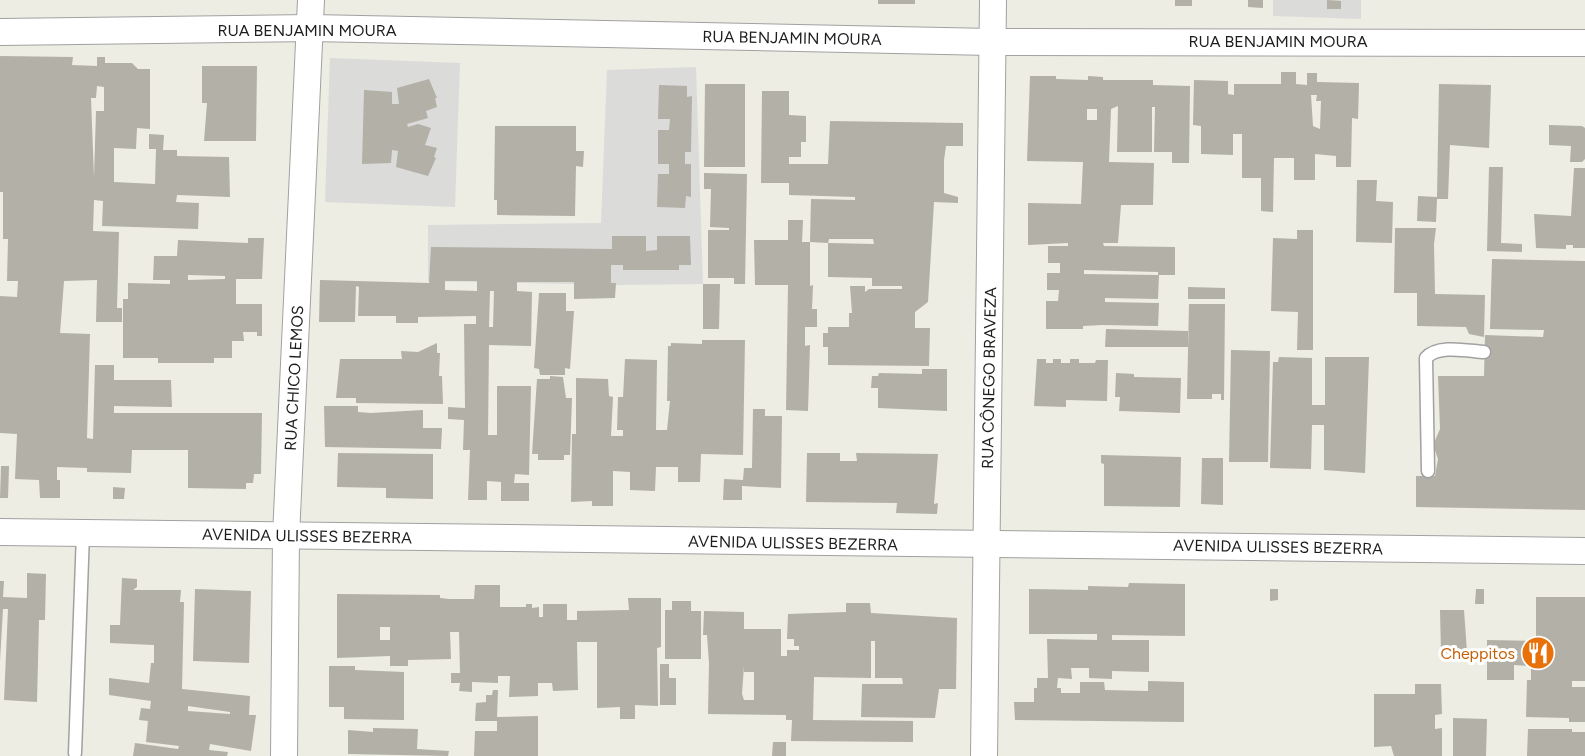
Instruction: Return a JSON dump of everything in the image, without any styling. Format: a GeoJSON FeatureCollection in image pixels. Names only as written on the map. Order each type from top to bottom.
{"type":"FeatureCollection","features":[{"type":"Feature","properties":{"kind":"street","name":"RUA CHICO LEMOS"},"geometry":{"type":"LineString","coordinates":[[284,756],[286,536],[311,0]]}},
{"type":"Feature","properties":{"kind":"street","name":"RUA CÔNEGO BRAVEZA"},"geometry":{"type":"LineString","coordinates":[[984,756],[993,0]]}},
{"type":"Feature","properties":{"kind":"street","name":"RUA BENJAMIN MOURA"},"geometry":{"type":"LineString","coordinates":[[0,32],[311,28],[992,42],[1585,43]]}},
{"type":"Feature","properties":{"kind":"street","name":"AVENIDA ULISSES BEZERRA"},"geometry":{"type":"LineString","coordinates":[[0,532],[1585,551]]}},
{"type":"Feature","properties":{"kind":"lane"},"geometry":{"type":"LineString","coordinates":[[1428,471],[1426,358],[1431,352],[1439,350],[1484,352]]}},
{"type":"Feature","properties":{"kind":"lane"},"geometry":{"type":"LineString","coordinates":[[75,753],[83,533]]}},
{"type":"Feature","properties":{"kind":"shaded area"},"geometry":{"type":"Polygon","coordinates":[[[1273,0],[1361,0],[1361,19],[1273,16],[1273,0]]]}},
{"type":"Feature","properties":{"kind":"shaded area"},"geometry":{"type":"Polygon","coordinates":[[[330,58],[460,63],[455,207],[325,202],[330,58]]]}},
{"type":"Feature","properties":{"kind":"shaded area"},"geometry":{"type":"Polygon","coordinates":[[[696,67],[703,284],[619,285],[428,281],[428,225],[601,223],[607,70],[696,67]]]}},
{"type":"Feature","properties":{"kind":"building"},"geometry":{"type":"Polygon","coordinates":[[[878,0],[915,0],[915,4],[878,4],[878,0]]]}},
{"type":"Feature","properties":{"kind":"building"},"geometry":{"type":"Polygon","coordinates":[[[1175,0],[1192,0],[1192,6],[1175,6],[1175,0]]]}},
{"type":"Feature","properties":{"kind":"building"},"geometry":{"type":"Polygon","coordinates":[[[1248,0],[1263,0],[1263,8],[1248,7],[1248,0]]]}},
{"type":"Feature","properties":{"kind":"building"},"geometry":{"type":"Polygon","coordinates":[[[1327,0],[1341,1],[1341,9],[1327,9],[1327,0]]]}},
{"type":"Feature","properties":{"kind":"building"},"geometry":{"type":"Polygon","coordinates":[[[0,56],[73,57],[72,65],[97,66],[97,57],[105,57],[105,63],[132,63],[138,69],[150,69],[150,129],[137,128],[136,149],[114,148],[114,182],[155,184],[156,149],[149,149],[149,134],[164,135],[163,150],[177,150],[177,156],[229,157],[230,197],[177,195],[176,202],[199,203],[198,229],[102,226],[103,201],[94,200],[93,231],[119,232],[117,308],[122,308],[122,322],[96,322],[97,280],[64,281],[60,333],[90,334],[87,438],[93,439],[95,365],[114,365],[114,380],[171,380],[172,407],[114,406],[114,413],[262,413],[261,474],[254,474],[253,483],[246,483],[246,489],[188,488],[188,450],[132,450],[131,473],[87,472],[87,468],[57,467],[60,498],[40,498],[39,480],[15,479],[17,434],[0,433],[0,296],[17,297],[18,281],[7,281],[8,239],[3,239],[3,192],[0,192],[0,56]],[[97,86],[96,98],[91,98],[94,177],[96,111],[104,111],[104,87],[97,86]]]}},
{"type":"Feature","properties":{"kind":"building"},"geometry":{"type":"Polygon","coordinates":[[[202,66],[257,66],[256,141],[204,141],[207,103],[202,103],[202,66]]]}},
{"type":"Feature","properties":{"kind":"building"},"geometry":{"type":"Polygon","coordinates":[[[1281,72],[1296,72],[1296,84],[1307,85],[1307,73],[1317,73],[1317,82],[1359,83],[1358,119],[1352,118],[1351,167],[1336,167],[1336,156],[1315,154],[1315,180],[1294,180],[1294,158],[1274,158],[1273,212],[1261,211],[1261,178],[1242,178],[1242,134],[1233,134],[1233,155],[1201,154],[1201,126],[1193,125],[1194,80],[1228,81],[1228,94],[1234,95],[1234,84],[1281,84],[1281,72]],[[1311,95],[1313,126],[1320,129],[1321,101],[1316,101],[1317,95],[1311,95]]]}},
{"type":"Feature","properties":{"kind":"building"},"geometry":{"type":"Polygon","coordinates":[[[1030,76],[1056,76],[1056,79],[1088,80],[1088,76],[1103,77],[1103,80],[1153,80],[1153,85],[1190,86],[1189,163],[1172,163],[1172,152],[1154,152],[1155,107],[1152,107],[1152,152],[1117,152],[1118,106],[1111,109],[1109,162],[1154,163],[1153,205],[1121,205],[1118,243],[1103,243],[1104,246],[1175,247],[1175,275],[1159,275],[1158,299],[1105,298],[1105,302],[1159,303],[1158,326],[1102,325],[1083,326],[1083,329],[1046,329],[1046,301],[1058,301],[1059,290],[1047,290],[1047,273],[1060,273],[1060,263],[1048,263],[1048,246],[1068,246],[1068,243],[1028,245],[1028,203],[1081,204],[1083,162],[1027,161],[1030,76]],[[1087,109],[1087,120],[1097,120],[1097,109],[1087,109]],[[1084,270],[1084,274],[1158,275],[1158,272],[1084,270]]]}},
{"type":"Feature","properties":{"kind":"building"},"geometry":{"type":"Polygon","coordinates":[[[429,79],[437,98],[435,98],[437,107],[426,111],[428,118],[407,124],[408,127],[418,124],[431,128],[425,145],[437,148],[434,157],[436,158],[428,176],[396,167],[398,151],[392,150],[391,163],[362,164],[364,90],[392,92],[392,104],[399,104],[397,88],[429,79]]]}},
{"type":"Feature","properties":{"kind":"building"},"geometry":{"type":"Polygon","coordinates":[[[705,84],[745,84],[745,167],[704,167],[705,84]]]}},
{"type":"Feature","properties":{"kind":"building"},"geometry":{"type":"Polygon","coordinates":[[[1439,84],[1491,85],[1489,148],[1450,145],[1448,199],[1437,199],[1436,222],[1417,221],[1418,196],[1437,197],[1439,84]]]}},
{"type":"Feature","properties":{"kind":"building"},"geometry":{"type":"Polygon","coordinates":[[[659,85],[687,86],[687,97],[692,96],[691,152],[685,152],[685,164],[691,164],[691,197],[686,196],[685,208],[657,207],[658,174],[669,174],[669,164],[658,164],[658,130],[669,130],[670,119],[658,119],[659,85]]]}},
{"type":"Feature","properties":{"kind":"building"},"geometry":{"type":"Polygon","coordinates":[[[762,91],[789,91],[789,115],[806,116],[806,142],[801,142],[801,157],[789,157],[789,164],[828,164],[830,121],[963,123],[963,146],[946,146],[944,160],[944,193],[958,197],[958,203],[934,202],[928,302],[915,312],[915,328],[930,328],[929,366],[828,365],[828,347],[823,347],[823,333],[828,333],[828,327],[849,327],[849,313],[852,313],[850,286],[865,286],[865,292],[869,289],[902,289],[902,286],[872,286],[872,278],[828,277],[828,243],[810,242],[811,199],[855,200],[855,197],[789,195],[789,183],[761,183],[762,91]],[[829,239],[828,243],[874,244],[873,239],[829,239]]]}},
{"type":"Feature","properties":{"kind":"building"},"geometry":{"type":"Polygon","coordinates":[[[1549,125],[1585,128],[1585,159],[1582,162],[1570,162],[1571,146],[1549,145],[1549,125]]]}},
{"type":"Feature","properties":{"kind":"building"},"geometry":{"type":"Polygon","coordinates":[[[495,126],[576,126],[576,151],[584,151],[583,167],[576,166],[575,216],[497,215],[497,200],[494,200],[495,126]]]}},
{"type":"Feature","properties":{"kind":"building"},"geometry":{"type":"Polygon","coordinates":[[[1489,167],[1503,167],[1501,243],[1522,244],[1522,252],[1487,251],[1489,167]]]}},
{"type":"Feature","properties":{"kind":"building"},"geometry":{"type":"Polygon","coordinates":[[[1574,168],[1585,168],[1585,248],[1573,248],[1573,245],[1566,245],[1566,249],[1536,248],[1534,214],[1571,216],[1574,168]]]}},
{"type":"Feature","properties":{"kind":"building"},"geometry":{"type":"Polygon","coordinates":[[[704,173],[747,174],[745,284],[734,284],[734,278],[708,278],[708,230],[729,230],[729,228],[710,227],[711,189],[704,189],[704,173]]]}},
{"type":"Feature","properties":{"kind":"building"},"geometry":{"type":"Polygon","coordinates":[[[1357,180],[1377,180],[1376,201],[1393,202],[1392,243],[1356,242],[1357,180]]]}},
{"type":"Feature","properties":{"kind":"building"},"geometry":{"type":"Polygon","coordinates":[[[788,220],[803,220],[802,242],[810,242],[810,286],[813,285],[812,309],[817,309],[817,327],[805,327],[805,346],[810,345],[808,411],[786,410],[788,285],[755,285],[754,240],[788,240],[788,220]]]}},
{"type":"Feature","properties":{"kind":"building"},"geometry":{"type":"Polygon","coordinates":[[[1395,228],[1436,228],[1435,294],[1485,295],[1484,337],[1469,334],[1466,327],[1417,326],[1417,293],[1394,293],[1395,228]]]}},
{"type":"Feature","properties":{"kind":"building"},"geometry":{"type":"Polygon","coordinates":[[[1297,230],[1313,230],[1313,350],[1297,350],[1298,312],[1271,311],[1273,238],[1297,239],[1297,230]]]}},
{"type":"Feature","properties":{"kind":"building"},"geometry":{"type":"Polygon","coordinates":[[[612,236],[646,236],[646,251],[657,250],[657,236],[690,236],[691,265],[679,265],[679,270],[623,270],[623,265],[611,265],[611,283],[616,283],[615,298],[574,299],[574,282],[517,282],[517,291],[532,292],[531,346],[489,345],[488,435],[497,435],[497,386],[531,386],[529,475],[515,474],[514,483],[529,483],[529,501],[501,501],[501,482],[487,481],[487,500],[468,500],[470,450],[463,450],[464,420],[448,419],[448,407],[465,408],[464,324],[476,324],[476,316],[418,317],[418,323],[396,323],[396,316],[358,316],[359,287],[356,286],[355,322],[319,322],[320,280],[429,283],[431,247],[612,249],[612,236]],[[445,281],[445,290],[477,291],[477,281],[445,281]],[[490,291],[489,327],[493,327],[494,291],[490,291]]]}},
{"type":"Feature","properties":{"kind":"building"},"geometry":{"type":"Polygon","coordinates":[[[248,238],[264,238],[262,279],[236,279],[236,304],[262,304],[262,336],[257,336],[257,332],[243,332],[244,341],[232,341],[232,358],[214,358],[214,363],[158,363],[158,358],[123,358],[123,299],[128,299],[128,283],[170,284],[170,280],[153,280],[154,256],[177,256],[178,240],[248,243],[248,238]],[[188,275],[188,280],[225,279],[225,276],[188,275]]]}},
{"type":"Feature","properties":{"kind":"building"},"geometry":{"type":"Polygon","coordinates":[[[1492,259],[1585,261],[1585,510],[1416,507],[1416,476],[1435,476],[1438,459],[1433,445],[1440,429],[1438,376],[1484,376],[1485,335],[1543,337],[1544,330],[1490,329],[1492,259]]]}},
{"type":"Feature","properties":{"kind":"building"},"geometry":{"type":"Polygon","coordinates":[[[703,284],[720,284],[719,329],[703,329],[703,284]]]}},
{"type":"Feature","properties":{"kind":"building"},"geometry":{"type":"Polygon","coordinates":[[[1188,287],[1225,288],[1225,299],[1188,299],[1188,287]]]}},
{"type":"Feature","properties":{"kind":"building"},"geometry":{"type":"Polygon","coordinates":[[[539,293],[566,293],[566,311],[574,311],[570,369],[565,368],[565,375],[540,375],[539,369],[534,368],[539,293]]]}},
{"type":"Feature","properties":{"kind":"building"},"geometry":{"type":"Polygon","coordinates":[[[1189,304],[1225,304],[1224,400],[1221,400],[1221,394],[1212,394],[1212,399],[1187,399],[1189,304]]]}},
{"type":"Feature","properties":{"kind":"building"},"geometry":{"type":"Polygon","coordinates":[[[1106,329],[1188,331],[1188,347],[1105,347],[1106,329]]]}},
{"type":"Feature","properties":{"kind":"building"},"geometry":{"type":"Polygon","coordinates":[[[702,340],[745,340],[743,455],[701,454],[700,482],[678,482],[678,467],[656,467],[655,491],[630,490],[630,472],[613,471],[613,506],[592,506],[592,501],[571,502],[572,434],[576,434],[576,378],[608,379],[609,396],[613,397],[611,436],[623,436],[623,430],[617,430],[618,397],[623,397],[625,359],[657,360],[656,430],[667,430],[670,401],[667,401],[668,346],[671,346],[671,343],[702,344],[702,340]]]}},
{"type":"Feature","properties":{"kind":"building"},"geometry":{"type":"Polygon","coordinates":[[[437,343],[437,353],[440,353],[439,376],[442,376],[443,404],[356,403],[356,398],[336,398],[340,359],[402,359],[401,351],[418,352],[437,343]]]}},
{"type":"Feature","properties":{"kind":"building"},"geometry":{"type":"Polygon","coordinates":[[[1231,350],[1270,351],[1268,462],[1229,462],[1231,350]]]}},
{"type":"Feature","properties":{"kind":"building"},"geometry":{"type":"Polygon","coordinates":[[[1279,357],[1312,358],[1312,405],[1325,405],[1325,357],[1369,357],[1365,473],[1324,470],[1324,425],[1312,425],[1311,469],[1270,468],[1273,362],[1278,362],[1279,357]]]}},
{"type":"Feature","properties":{"kind":"building"},"geometry":{"type":"Polygon","coordinates":[[[1037,359],[1046,359],[1046,363],[1053,363],[1053,359],[1061,359],[1061,363],[1070,363],[1070,359],[1079,359],[1079,363],[1108,360],[1107,401],[1066,400],[1066,407],[1034,406],[1037,359]]]}},
{"type":"Feature","properties":{"kind":"building"},"geometry":{"type":"Polygon","coordinates":[[[922,369],[947,369],[947,411],[878,408],[878,388],[871,388],[872,376],[878,376],[879,373],[922,374],[922,369]]]}},
{"type":"Feature","properties":{"kind":"building"},"geometry":{"type":"Polygon","coordinates":[[[1116,373],[1134,374],[1134,377],[1181,378],[1180,413],[1119,411],[1120,397],[1115,397],[1116,373]]]}},
{"type":"Feature","properties":{"kind":"building"},"geometry":{"type":"Polygon","coordinates":[[[550,376],[563,377],[566,398],[572,398],[570,455],[564,455],[564,460],[538,460],[538,454],[532,454],[537,379],[550,379],[550,376]]]}},
{"type":"Feature","properties":{"kind":"building"},"geometry":{"type":"Polygon","coordinates":[[[324,406],[358,406],[358,412],[371,413],[423,410],[423,428],[442,428],[441,449],[325,447],[324,406]]]}},
{"type":"Feature","properties":{"kind":"building"},"geometry":{"type":"Polygon","coordinates":[[[753,409],[765,409],[765,416],[782,416],[781,488],[742,486],[742,500],[723,500],[724,479],[743,480],[744,468],[752,468],[753,409]]]}},
{"type":"Feature","properties":{"kind":"building"},"geometry":{"type":"Polygon","coordinates":[[[338,453],[433,454],[433,499],[386,498],[386,488],[337,487],[338,453]]]}},
{"type":"Feature","properties":{"kind":"building"},"geometry":{"type":"Polygon","coordinates":[[[807,453],[840,453],[840,461],[857,461],[856,453],[938,454],[934,504],[938,503],[937,514],[896,513],[897,503],[806,502],[807,453]]]}},
{"type":"Feature","properties":{"kind":"building"},"geometry":{"type":"Polygon","coordinates":[[[1101,455],[1181,457],[1180,507],[1104,506],[1104,464],[1101,463],[1101,455]]]}},
{"type":"Feature","properties":{"kind":"building"},"geometry":{"type":"Polygon","coordinates":[[[1202,458],[1223,458],[1223,505],[1201,504],[1202,458]]]}},
{"type":"Feature","properties":{"kind":"building"},"geometry":{"type":"Polygon","coordinates":[[[1,466],[9,466],[8,498],[0,498],[1,466]]]}},
{"type":"Feature","properties":{"kind":"building"},"geometry":{"type":"Polygon","coordinates":[[[113,487],[125,488],[124,499],[113,499],[113,487]]]}},
{"type":"Feature","properties":{"kind":"building"},"geometry":{"type":"Polygon","coordinates":[[[27,573],[46,574],[45,620],[39,620],[37,702],[4,700],[8,609],[3,609],[0,661],[0,581],[4,581],[3,597],[27,598],[27,573]]]}},
{"type":"Feature","properties":{"kind":"building"},"geometry":{"type":"Polygon","coordinates":[[[122,578],[137,579],[137,587],[133,590],[181,590],[180,602],[184,602],[182,689],[250,696],[249,715],[256,715],[251,751],[210,744],[209,750],[228,752],[227,756],[133,756],[135,743],[178,749],[179,746],[146,742],[148,721],[139,720],[141,708],[150,709],[151,701],[109,695],[109,678],[149,683],[151,663],[154,663],[154,645],[110,643],[110,625],[120,625],[122,578]],[[188,706],[188,711],[230,714],[230,712],[188,706]]]}},
{"type":"Feature","properties":{"kind":"building"},"geometry":{"type":"Polygon","coordinates":[[[1129,583],[1185,584],[1185,636],[1112,635],[1112,640],[1149,640],[1149,672],[1112,671],[1112,679],[1089,678],[1089,668],[1071,668],[1072,679],[1058,678],[1057,688],[1061,688],[1061,693],[1080,693],[1080,682],[1104,682],[1105,690],[1148,691],[1148,681],[1184,682],[1184,722],[1015,720],[1014,702],[1034,702],[1037,678],[1048,678],[1047,639],[1097,640],[1097,634],[1029,634],[1029,589],[1088,590],[1088,586],[1128,587],[1129,583]]]}},
{"type":"Feature","properties":{"kind":"building"},"geometry":{"type":"Polygon","coordinates":[[[475,585],[500,585],[500,607],[526,607],[526,604],[532,604],[532,608],[539,607],[539,617],[543,617],[543,604],[567,604],[567,620],[577,620],[577,611],[629,610],[628,598],[661,598],[661,647],[657,648],[658,706],[635,705],[635,719],[620,719],[620,707],[597,708],[597,642],[577,642],[578,690],[553,691],[552,683],[538,683],[538,696],[509,697],[510,676],[498,676],[498,683],[472,682],[472,692],[459,691],[460,683],[451,683],[451,673],[460,673],[459,632],[450,632],[451,659],[408,660],[408,666],[390,666],[390,656],[337,658],[337,594],[440,595],[440,598],[474,599],[475,585]],[[380,627],[380,640],[390,640],[390,627],[380,627]]]}},
{"type":"Feature","properties":{"kind":"building"},"geometry":{"type":"Polygon","coordinates":[[[195,589],[251,591],[249,663],[193,661],[195,589]]]}},
{"type":"Feature","properties":{"kind":"building"},"geometry":{"type":"Polygon","coordinates":[[[1270,589],[1278,589],[1278,600],[1270,601],[1270,589]]]}},
{"type":"Feature","properties":{"kind":"building"},"geometry":{"type":"Polygon","coordinates":[[[1476,589],[1484,589],[1484,604],[1475,604],[1476,589]]]}},
{"type":"Feature","properties":{"kind":"building"},"geometry":{"type":"Polygon","coordinates":[[[1536,597],[1585,597],[1585,681],[1572,681],[1572,687],[1585,687],[1585,722],[1569,722],[1569,718],[1526,717],[1527,680],[1531,680],[1531,666],[1514,665],[1514,680],[1487,680],[1487,661],[1491,661],[1492,646],[1487,646],[1487,640],[1536,641],[1536,597]]]}},
{"type":"Feature","properties":{"kind":"building"},"geometry":{"type":"Polygon","coordinates":[[[672,601],[691,601],[691,611],[701,611],[701,659],[665,659],[665,610],[672,610],[672,601]]]}},
{"type":"Feature","properties":{"kind":"building"},"geometry":{"type":"Polygon","coordinates":[[[846,603],[870,603],[871,613],[957,618],[956,689],[939,689],[935,718],[861,717],[862,684],[903,684],[902,678],[875,678],[875,641],[871,641],[871,678],[814,677],[813,720],[913,721],[913,742],[791,741],[792,720],[786,720],[786,715],[708,714],[709,663],[707,635],[703,635],[704,611],[744,612],[744,629],[781,629],[781,656],[787,656],[787,650],[799,650],[799,646],[794,646],[794,639],[787,639],[788,614],[846,612],[846,603]],[[744,666],[742,694],[744,700],[754,700],[754,672],[744,672],[744,666]]]}},
{"type":"Feature","properties":{"kind":"building"},"geometry":{"type":"Polygon","coordinates":[[[1440,610],[1464,610],[1467,652],[1441,653],[1440,610]]]}},
{"type":"Feature","properties":{"kind":"building"},"geometry":{"type":"Polygon","coordinates":[[[660,664],[669,664],[669,678],[676,678],[676,705],[660,705],[660,664]]]}},
{"type":"Feature","properties":{"kind":"building"},"geometry":{"type":"Polygon","coordinates":[[[329,666],[355,666],[355,670],[404,672],[404,720],[344,719],[344,707],[329,707],[329,666]]]}},
{"type":"Feature","properties":{"kind":"building"},"geometry":{"type":"Polygon","coordinates":[[[1415,684],[1441,684],[1442,714],[1435,715],[1435,729],[1442,728],[1442,756],[1394,756],[1391,746],[1374,747],[1374,694],[1415,694],[1415,684]]]}},
{"type":"Feature","properties":{"kind":"building"},"geometry":{"type":"Polygon","coordinates":[[[493,690],[498,690],[497,717],[538,716],[538,756],[474,756],[475,731],[497,731],[497,721],[475,721],[476,703],[486,702],[486,695],[492,695],[493,690]]]}},
{"type":"Feature","properties":{"kind":"building"},"geometry":{"type":"Polygon","coordinates":[[[1453,718],[1487,719],[1486,756],[1453,756],[1453,718]]]}},
{"type":"Feature","properties":{"kind":"building"},"geometry":{"type":"Polygon","coordinates":[[[373,728],[418,729],[417,749],[449,751],[448,756],[348,754],[348,730],[373,732],[373,728]]]}},
{"type":"Feature","properties":{"kind":"building"},"geometry":{"type":"Polygon","coordinates":[[[1528,729],[1572,729],[1572,732],[1585,732],[1585,756],[1527,756],[1528,729]]]}},
{"type":"Feature","properties":{"kind":"building"},"geometry":{"type":"Polygon","coordinates":[[[773,742],[786,742],[786,756],[772,756],[773,742]]]}},
{"type":"Feature","properties":{"kind":"place","name":"Cheppitos"},"geometry":{"type":"Point","coordinates":[1538,653]}}]}
